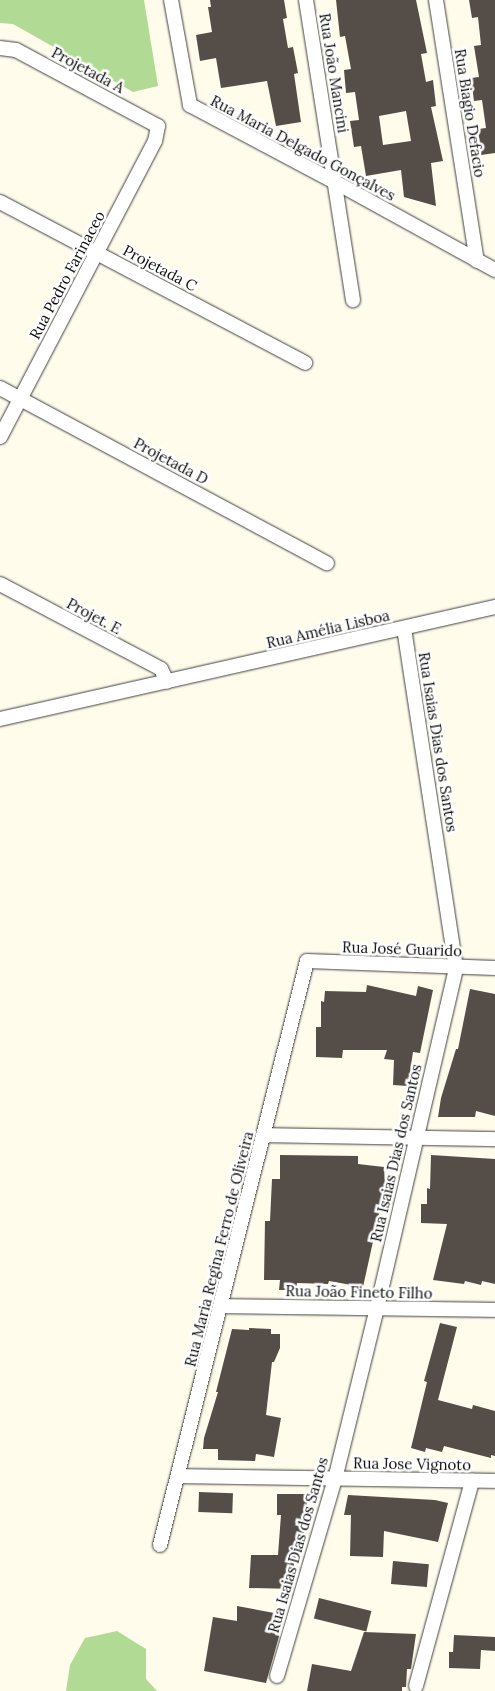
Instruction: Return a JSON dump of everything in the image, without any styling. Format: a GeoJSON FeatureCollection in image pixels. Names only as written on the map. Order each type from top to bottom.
{"type":"FeatureCollection","features":[{"type":"Feature","properties":{"kind":"street","name":"Rua Maria Delgado Gonçalves"},"geometry":{"type":"LineString","coordinates":[[171,0],[190,106],[336,182],[495,270]]}},
{"type":"Feature","properties":{"kind":"street","name":"Rua João Mancini"},"geometry":{"type":"LineString","coordinates":[[306,0],[353,300]]}},
{"type":"Feature","properties":{"kind":"street","name":"Rua Biagio Defacio"},"geometry":{"type":"LineString","coordinates":[[436,0],[477,260]]}},
{"type":"Feature","properties":{"kind":"street","name":"Projetada A"},"geometry":{"type":"LineString","coordinates":[[0,48],[16,50],[158,126]]}},
{"type":"Feature","properties":{"kind":"street","name":"Rua Pedro Farinaceo"},"geometry":{"type":"LineString","coordinates":[[0,437],[155,141],[158,126]]}},
{"type":"Feature","properties":{"kind":"street","name":"Projetada C"},"geometry":{"type":"LineString","coordinates":[[0,202],[304,363]]}},
{"type":"Feature","properties":{"kind":"street","name":"Projetada D"},"geometry":{"type":"LineString","coordinates":[[0,388],[327,563]]}},
{"type":"Feature","properties":{"kind":"street","name":"Projet. E"},"geometry":{"type":"LineString","coordinates":[[0,584],[161,669],[168,682]]}},
{"type":"Feature","properties":{"kind":"street","name":"Rua Amélia Lisboa"},"geometry":{"type":"LineString","coordinates":[[0,719],[495,606]]}},
{"type":"Feature","properties":{"kind":"street","name":"Rua Isaias Dias dos Santos"},"geometry":{"type":"LineString","coordinates":[[277,1676],[335,1479],[456,968],[404,628]]}},
{"type":"Feature","properties":{"kind":"street","name":"Rua José Guarido"},"geometry":{"type":"LineString","coordinates":[[307,961],[495,968]]}},
{"type":"Feature","properties":{"kind":"street","name":"Rua Maria Regina Ferro de Oliveira"},"geometry":{"type":"LineString","coordinates":[[160,1545],[222,1306],[307,961]]}},
{"type":"Feature","properties":{"kind":"street"},"geometry":{"type":"LineString","coordinates":[[265,1134],[416,1139],[495,1139]]}},
{"type":"Feature","properties":{"kind":"street","name":"Rua João Fineto Filho"},"geometry":{"type":"LineString","coordinates":[[222,1306],[495,1310]]}},
{"type":"Feature","properties":{"kind":"street","name":"Rua Jose Vignoto"},"geometry":{"type":"LineString","coordinates":[[179,1476],[495,1481]]}},
{"type":"Feature","properties":{"kind":"street"},"geometry":{"type":"LineString","coordinates":[[416,1686],[472,1481]]}},
{"type":"Feature","properties":{"kind":"green space"},"geometry":{"type":"Polygon","coordinates":[[[0,0],[144,0],[158,86],[133,92],[13,24],[0,23],[0,0]]]}},
{"type":"Feature","properties":{"kind":"green space"},"geometry":{"type":"Polygon","coordinates":[[[117,1631],[146,1649],[146,1679],[157,1691],[66,1691],[70,1665],[85,1638],[117,1631]]]}},
{"type":"Feature","properties":{"kind":"building"},"geometry":{"type":"Polygon","coordinates":[[[210,0],[284,0],[287,18],[283,19],[288,48],[293,47],[298,73],[294,74],[301,122],[276,126],[267,81],[221,88],[216,58],[200,61],[196,35],[212,32],[208,7],[211,7],[210,0]]]}},
{"type":"Feature","properties":{"kind":"building"},"geometry":{"type":"Polygon","coordinates":[[[336,0],[416,0],[427,53],[421,54],[426,82],[433,80],[436,106],[431,107],[443,161],[431,163],[436,206],[404,197],[401,170],[366,176],[361,146],[354,147],[350,121],[359,120],[355,92],[346,93],[344,70],[351,69],[345,36],[340,37],[336,0]],[[406,111],[379,116],[383,145],[411,141],[406,111]]]}},
{"type":"Feature","properties":{"kind":"building"},"geometry":{"type":"Polygon","coordinates":[[[469,0],[495,0],[495,153],[481,155],[478,129],[486,128],[482,100],[474,101],[471,78],[479,77],[474,46],[481,45],[478,17],[472,18],[469,0]]]}},
{"type":"Feature","properties":{"kind":"building"},"geometry":{"type":"Polygon","coordinates":[[[367,985],[416,996],[418,986],[433,990],[420,1053],[413,1052],[408,1086],[393,1085],[394,1060],[384,1059],[387,1050],[343,1050],[342,1058],[316,1057],[316,1027],[321,1027],[321,1001],[324,1002],[325,991],[366,992],[367,985]]]}},
{"type":"Feature","properties":{"kind":"building"},"geometry":{"type":"Polygon","coordinates":[[[470,989],[495,994],[495,1116],[476,1111],[475,1117],[438,1117],[441,1098],[456,1049],[458,1049],[470,989]]]}},
{"type":"Feature","properties":{"kind":"building"},"geometry":{"type":"Polygon","coordinates":[[[280,1155],[358,1156],[358,1164],[384,1167],[385,1187],[363,1287],[329,1281],[328,1284],[297,1283],[296,1290],[279,1290],[280,1280],[264,1280],[265,1221],[270,1221],[272,1179],[280,1179],[280,1155]]]}},
{"type":"Feature","properties":{"kind":"building"},"geometry":{"type":"Polygon","coordinates":[[[431,1155],[495,1159],[495,1284],[482,1281],[481,1285],[465,1281],[464,1284],[433,1280],[447,1224],[421,1223],[421,1204],[427,1204],[427,1188],[430,1189],[431,1155]]]}},
{"type":"Feature","properties":{"kind":"building"},"geometry":{"type":"Polygon","coordinates":[[[440,1323],[457,1327],[438,1400],[472,1409],[473,1405],[495,1411],[495,1456],[491,1455],[491,1458],[444,1446],[442,1452],[426,1448],[425,1452],[411,1448],[427,1382],[424,1381],[440,1323]]]}},
{"type":"Feature","properties":{"kind":"building"},"geometry":{"type":"Polygon","coordinates":[[[249,1328],[271,1329],[271,1334],[280,1334],[280,1348],[274,1362],[272,1362],[266,1415],[281,1418],[274,1457],[256,1454],[255,1461],[218,1460],[218,1449],[203,1449],[204,1438],[218,1392],[216,1392],[232,1329],[249,1330],[249,1328]]]}},
{"type":"Feature","properties":{"kind":"building"},"geometry":{"type":"Polygon","coordinates":[[[199,1492],[233,1493],[232,1513],[198,1512],[199,1492]]]}},
{"type":"Feature","properties":{"kind":"building"},"geometry":{"type":"Polygon","coordinates":[[[277,1494],[307,1494],[307,1516],[302,1545],[294,1562],[294,1589],[249,1588],[251,1555],[278,1555],[281,1515],[277,1515],[277,1494]]]}},
{"type":"Feature","properties":{"kind":"building"},"geometry":{"type":"Polygon","coordinates":[[[348,1495],[435,1500],[448,1503],[438,1542],[384,1531],[383,1557],[350,1556],[351,1515],[344,1515],[348,1495]]]}},
{"type":"Feature","properties":{"kind":"building"},"geometry":{"type":"Polygon","coordinates":[[[393,1561],[429,1564],[427,1587],[391,1584],[393,1561]]]}},
{"type":"Feature","properties":{"kind":"building"},"geometry":{"type":"Polygon","coordinates":[[[319,1598],[371,1611],[366,1631],[314,1618],[319,1598]]]}},
{"type":"Feature","properties":{"kind":"building"},"geometry":{"type":"Polygon","coordinates":[[[237,1606],[285,1615],[266,1683],[204,1671],[213,1617],[237,1621],[237,1606]]]}},
{"type":"Feature","properties":{"kind":"building"},"geometry":{"type":"Polygon","coordinates":[[[364,1632],[416,1634],[411,1669],[407,1669],[406,1687],[402,1687],[402,1691],[307,1691],[312,1664],[351,1671],[364,1632]]]}},
{"type":"Feature","properties":{"kind":"building"},"geometry":{"type":"Polygon","coordinates":[[[454,1635],[495,1637],[495,1651],[481,1650],[480,1669],[449,1668],[449,1652],[453,1652],[454,1635]]]}}]}
